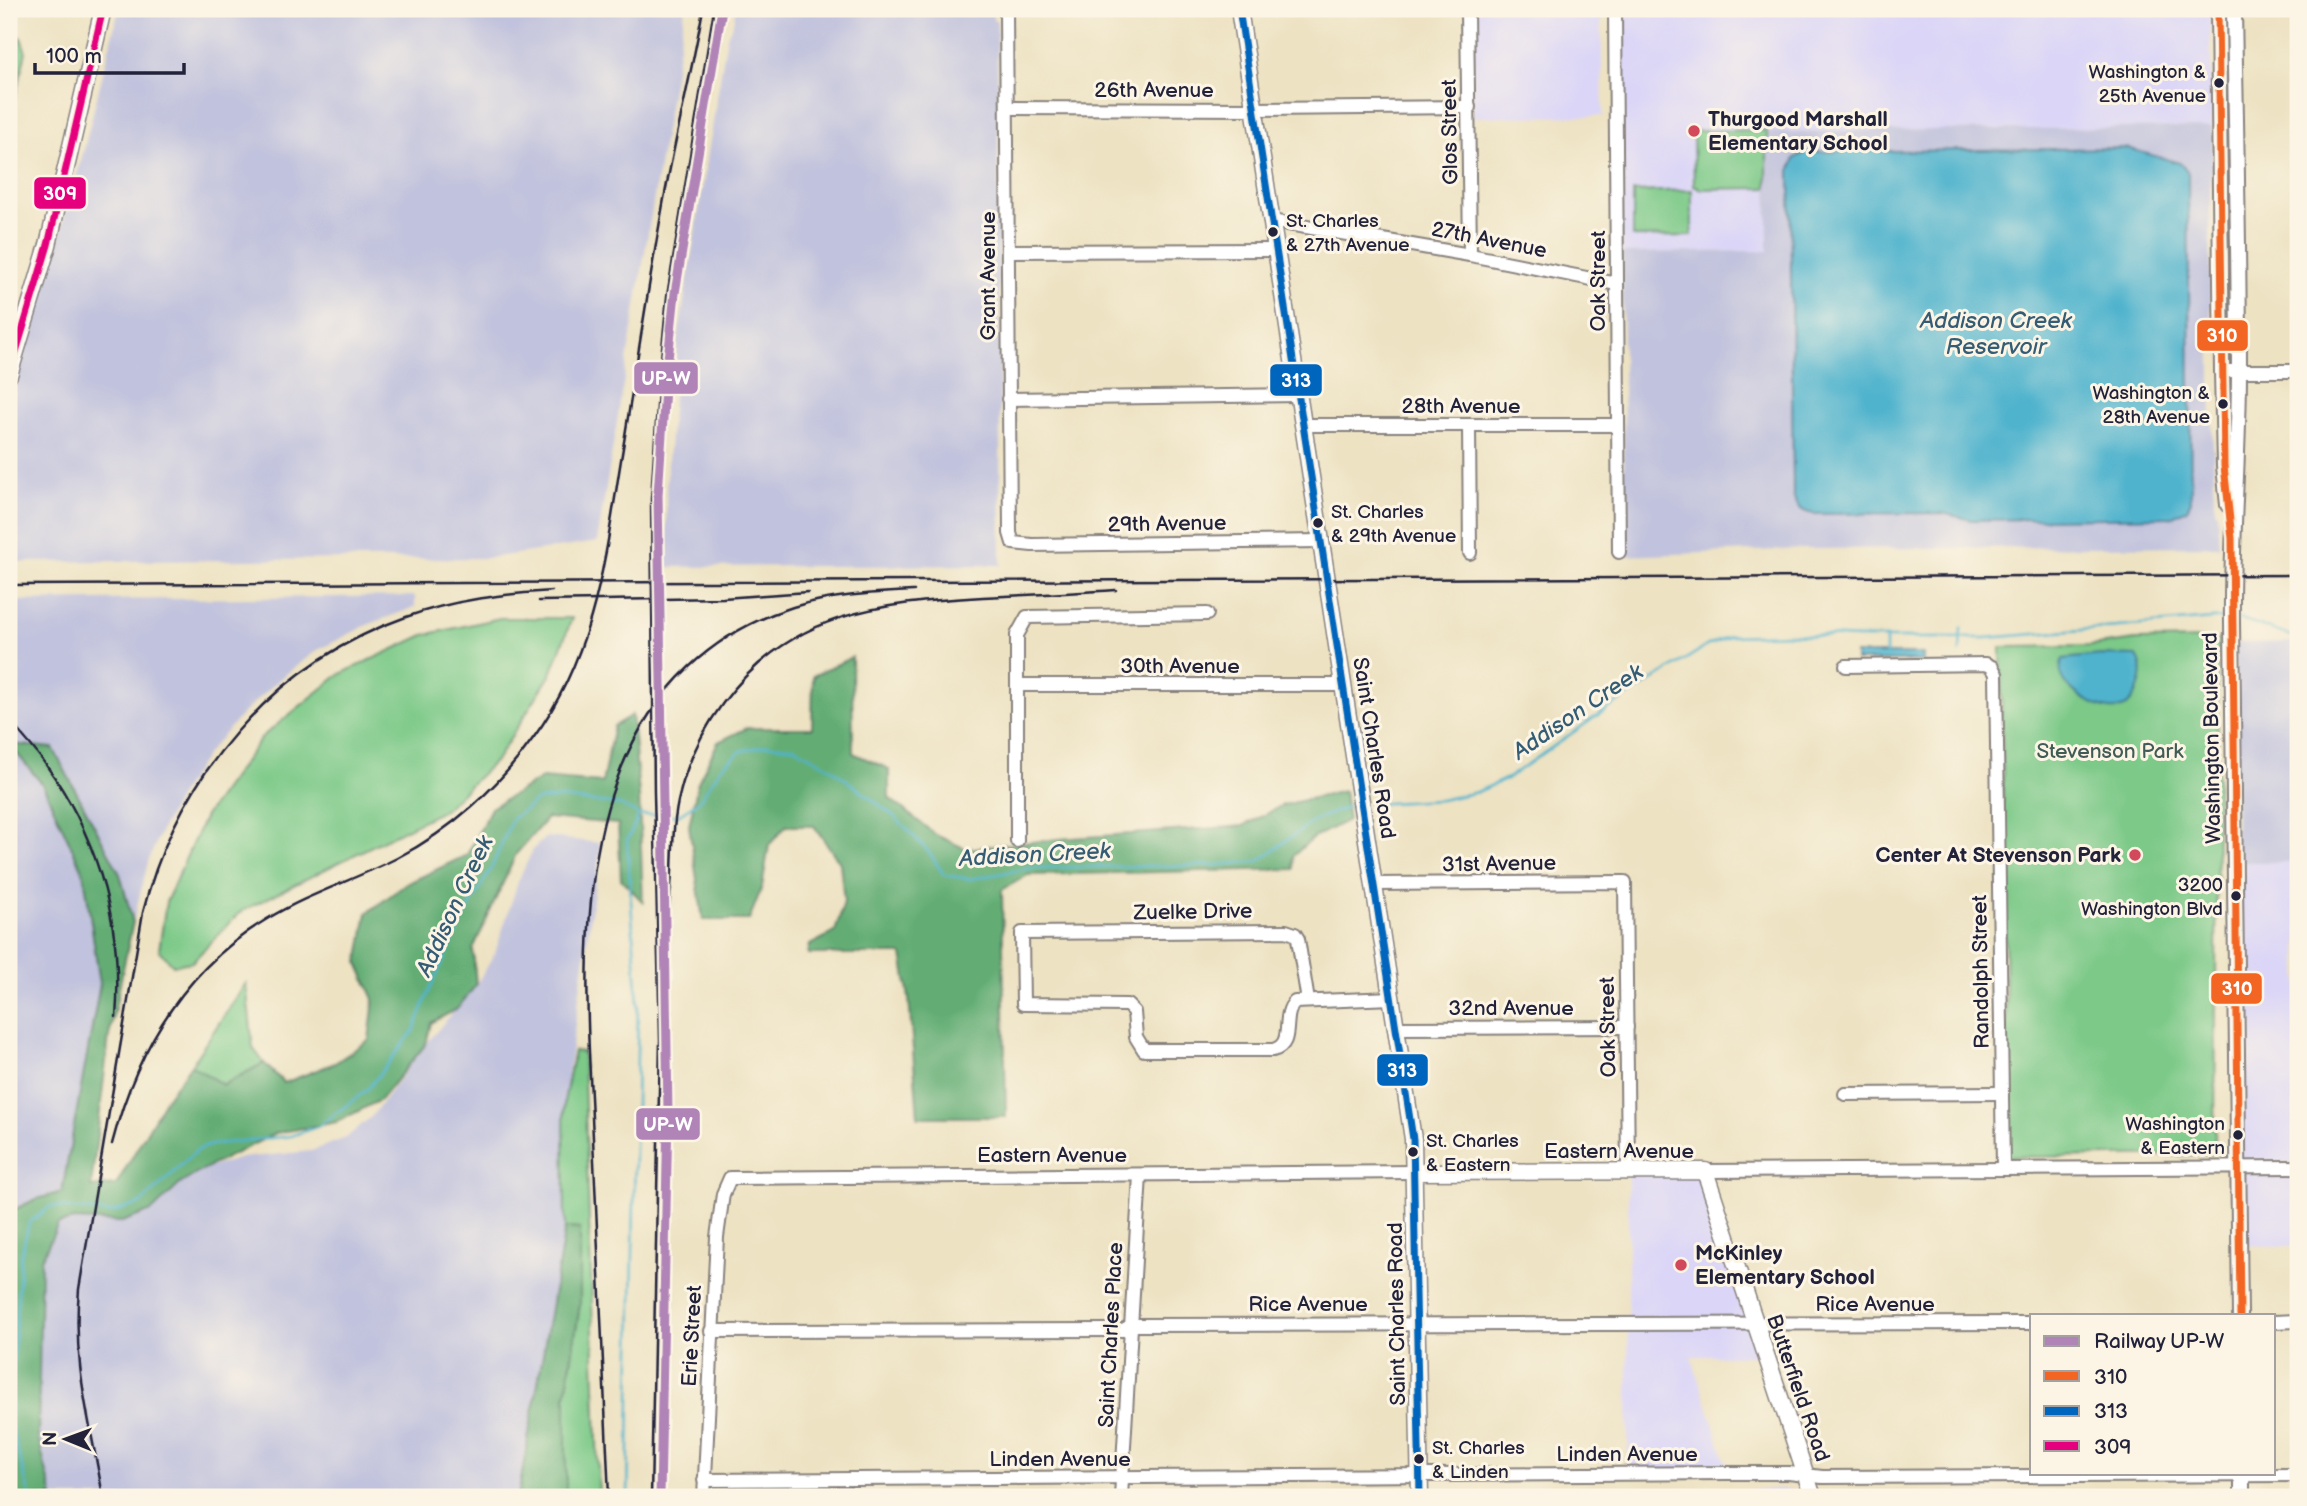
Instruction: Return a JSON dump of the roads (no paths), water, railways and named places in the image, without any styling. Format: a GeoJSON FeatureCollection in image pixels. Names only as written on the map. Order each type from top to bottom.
{"type":"FeatureCollection","features":[{"type":"Feature","properties":{"kind":"main road"},"geometry":{"type":"LineString","coordinates":[[9,375],[48,245],[103,9]]}},
{"type":"Feature","properties":{"kind":"main road","name":"Saint Charles Road"},"geometry":{"type":"LineString","coordinates":[[1239,9],[1413,1139],[1420,1497]]}},
{"type":"Feature","properties":{"kind":"main road","name":"Eastern Avenue"},"geometry":{"type":"LineString","coordinates":[[1415,1172],[1705,1171]]}},
{"type":"Feature","properties":{"kind":"main road","name":"Butterfield Road"},"geometry":{"type":"LineString","coordinates":[[1705,1171],[1813,1497]]}},
{"type":"Feature","properties":{"kind":"street","name":"Grant Avenue"},"geometry":{"type":"LineString","coordinates":[[1006,9],[1008,399],[1010,533],[1013,543]]}},
{"type":"Feature","properties":{"kind":"street","name":"Glos Street"},"geometry":{"type":"LineString","coordinates":[[1467,9],[1470,255]]}},
{"type":"Feature","properties":{"kind":"street","name":"Oak Street"},"geometry":{"type":"LineString","coordinates":[[1615,9],[1619,552]]}},
{"type":"Feature","properties":{"kind":"street","name":"Washington Boulevard"},"geometry":{"type":"LineString","coordinates":[[2218,9],[2224,466],[2232,538]]}},
{"type":"Feature","properties":{"kind":"street","name":"Washington Boulevard"},"geometry":{"type":"LineString","coordinates":[[2234,9],[2239,371],[2238,465],[2232,538],[2231,606],[2240,1314]]}},
{"type":"Feature","properties":{"kind":"street","name":"26th Avenue"},"geometry":{"type":"LineString","coordinates":[[1007,108],[1469,107]]}},
{"type":"Feature","properties":{"kind":"street","name":"27th Avenue"},"geometry":{"type":"LineString","coordinates":[[1271,221],[1470,255],[1617,284]]}},
{"type":"Feature","properties":{"kind":"street"},"geometry":{"type":"LineString","coordinates":[[1008,251],[1276,250]]}},
{"type":"Feature","properties":{"kind":"street"},"geometry":{"type":"LineString","coordinates":[[2222,371],[2298,371]]}},
{"type":"Feature","properties":{"kind":"street"},"geometry":{"type":"LineString","coordinates":[[1008,399],[1299,395]]}},
{"type":"Feature","properties":{"kind":"street","name":"28th Avenue"},"geometry":{"type":"LineString","coordinates":[[1303,425],[1618,425]]}},
{"type":"Feature","properties":{"kind":"street"},"geometry":{"type":"LineString","coordinates":[[1469,425],[1470,553]]}},
{"type":"Feature","properties":{"kind":"street","name":"29th Avenue"},"geometry":{"type":"LineString","coordinates":[[1013,543],[1032,545],[1322,541]]}},
{"type":"Feature","properties":{"kind":"street"},"geometry":{"type":"LineString","coordinates":[[1017,842],[1017,635],[1027,617],[1207,614]]}},
{"type":"Feature","properties":{"kind":"street","name":"Randolph Street"},"geometry":{"type":"LineString","coordinates":[[1846,666],[1986,664],[1992,667],[1996,674],[2003,1168]]}},
{"type":"Feature","properties":{"kind":"street","name":"30th Avenue"},"geometry":{"type":"LineString","coordinates":[[1017,685],[1343,685]]}},
{"type":"Feature","properties":{"kind":"street","name":"Oak Street"},"geometry":{"type":"LineString","coordinates":[[1625,882],[1628,1172]]}},
{"type":"Feature","properties":{"kind":"street","name":"31st Avenue"},"geometry":{"type":"LineString","coordinates":[[1374,884],[1625,882]]}},
{"type":"Feature","properties":{"kind":"street","name":"Zuelke Drive"},"geometry":{"type":"LineString","coordinates":[[1286,931],[1295,934],[1298,939],[1308,1001],[1295,1002],[1290,1007],[1287,1037],[1278,1048],[1144,1050],[1136,1037],[1134,1012],[1128,1005],[1023,1004],[1022,933],[1286,931]]}},
{"type":"Feature","properties":{"kind":"street"},"geometry":{"type":"LineString","coordinates":[[1308,1001],[1392,998]]}},
{"type":"Feature","properties":{"kind":"street","name":"32nd Avenue"},"geometry":{"type":"LineString","coordinates":[[1396,1028],[1627,1027]]}},
{"type":"Feature","properties":{"kind":"street"},"geometry":{"type":"LineString","coordinates":[[1845,1094],[2002,1093]]}},
{"type":"Feature","properties":{"kind":"street","name":"Eastern Avenue"},"geometry":{"type":"LineString","coordinates":[[1705,1171],[2298,1167]]}},
{"type":"Feature","properties":{"kind":"street","name":"Eastern Avenue"},"geometry":{"type":"LineString","coordinates":[[730,1178],[1415,1172]]}},
{"type":"Feature","properties":{"kind":"street","name":"Saint Charles Place"},"geometry":{"type":"LineString","coordinates":[[1121,1497],[1140,1175]]}},
{"type":"Feature","properties":{"kind":"street","name":"Erie Street"},"geometry":{"type":"LineString","coordinates":[[704,1497],[717,1237],[723,1194],[730,1178]]}},
{"type":"Feature","properties":{"kind":"street"},"geometry":{"type":"LineString","coordinates":[[2276,1322],[2298,1321]]}},
{"type":"Feature","properties":{"kind":"street","name":"Rice Avenue"},"geometry":{"type":"LineString","coordinates":[[711,1331],[1124,1330],[1132,1325],[1418,1322],[2030,1323]]}},
{"type":"Feature","properties":{"kind":"street","name":"Linden Avenue"},"geometry":{"type":"LineString","coordinates":[[704,1480],[1121,1479],[1420,1474],[1789,1473],[1822,1477],[2298,1475]]}},
{"type":"Feature","properties":{"kind":"street"},"geometry":{"type":"LineString","coordinates":[[2242,1474],[2242,1497]]}},
{"type":"Feature","properties":{"kind":"water","name":"Addison Creek Reservoir"},"geometry":{"type":"Polygon","coordinates":[[[2127,148],[2180,163],[2188,173],[2191,501],[2187,509],[2171,517],[1972,520],[1942,513],[1814,514],[1800,508],[1793,495],[1790,171],[1795,158],[1806,152],[2127,148]]]}},
{"type":"Feature","properties":{"kind":"water"},"geometry":{"type":"Polygon","coordinates":[[[1855,654],[1923,654],[1923,661],[1855,661],[1855,654]]]}},
{"type":"Feature","properties":{"kind":"water"},"geometry":{"type":"Polygon","coordinates":[[[2101,655],[2137,656],[2142,676],[2135,695],[2127,706],[2112,709],[2093,704],[2074,692],[2062,676],[2063,659],[2101,655]]]}},
{"type":"Feature","properties":{"kind":"waterway","name":"Addison Creek"},"geometry":{"type":"LineString","coordinates":[[1369,804],[1440,800],[1477,792],[1508,778],[1598,715],[1708,645],[1730,636],[1789,634],[1858,638],[1986,638],[2225,618]]}},
{"type":"Feature","properties":{"kind":"waterway","name":"Addison Creek"},"geometry":{"type":"LineString","coordinates":[[2239,619],[2298,637]]}},
{"type":"Feature","properties":{"kind":"waterway","name":"Addison Creek"},"geometry":{"type":"LineString","coordinates":[[1960,652],[1961,628]]}},
{"type":"Feature","properties":{"kind":"waterway"},"geometry":{"type":"LineString","coordinates":[[1886,638],[1886,655]]}},
{"type":"Feature","properties":{"kind":"waterway","name":"Addison Creek"},"geometry":{"type":"LineString","coordinates":[[30,1497],[10,1422],[21,1255],[29,1223],[51,1206],[110,1213],[140,1204],[197,1150],[214,1144],[291,1136],[319,1126],[368,1089],[414,1030],[430,989],[492,867],[512,819],[537,800],[560,798],[620,805],[639,815],[678,815],[699,801],[722,766],[741,751],[768,745],[794,747],[831,768],[895,817],[929,852],[944,875],[970,879],[1031,868],[1215,865],[1259,861],[1313,821],[1355,804]]}},
{"type":"Feature","properties":{"kind":"waterway"},"geometry":{"type":"LineString","coordinates":[[628,1497],[638,1005],[627,841],[639,815]]}},
{"type":"Feature","properties":{"kind":"railway"},"geometry":{"type":"LineString","coordinates":[[112,1144],[122,1110],[149,1045],[187,988],[211,963],[237,939],[267,919],[397,858],[455,821],[505,773],[555,705],[584,639],[603,569],[662,210],[703,9]]}},
{"type":"Feature","properties":{"kind":"railway"},"geometry":{"type":"LineString","coordinates":[[651,1497],[660,1040],[651,499],[667,296],[714,9]]}},
{"type":"Feature","properties":{"kind":"railway"},"geometry":{"type":"LineString","coordinates":[[9,585],[2298,575]]}},
{"type":"Feature","properties":{"kind":"railway"},"geometry":{"type":"LineString","coordinates":[[667,963],[675,823],[687,769],[703,735],[723,703],[749,673],[777,649],[808,631],[873,609],[945,600],[1116,590]]}},
{"type":"Feature","properties":{"kind":"railway"},"geometry":{"type":"LineString","coordinates":[[103,1497],[80,1369],[79,1289],[143,912],[159,862],[180,816],[206,772],[237,732],[273,695],[314,664],[358,638],[424,611],[478,599],[552,591]]}},
{"type":"Feature","properties":{"kind":"railway"},"geometry":{"type":"LineString","coordinates":[[609,1497],[590,1078],[588,952],[592,888],[603,826],[621,768],[649,714],[689,667],[738,631],[779,612],[808,603],[853,595],[914,591]]}},
{"type":"Feature","properties":{"kind":"railway"},"geometry":{"type":"LineString","coordinates":[[539,601],[723,598],[808,592]]}},
{"type":"Feature","properties":{"kind":"railway"},"geometry":{"type":"LineString","coordinates":[[9,721],[36,752],[59,785],[79,820],[95,857],[114,935],[116,1017]]}},
{"type":"Feature","properties":{"kind":"rail line","name":"UP-W"},"geometry":{"type":"LineString","coordinates":[[660,1497],[668,1113],[658,495],[675,293],[722,9]]}},
{"type":"Feature","properties":{"kind":"place","name":"Washington & 25th Avenue"},"geometry":{"type":"Point","coordinates":[2219,83]}},
{"type":"Feature","properties":{"kind":"place","name":"Thurgood Marshall Elementary School"},"geometry":{"type":"Point","coordinates":[1694,131]}},
{"type":"Feature","properties":{"kind":"place","name":"St. Charles & 27th Avenue"},"geometry":{"type":"Point","coordinates":[1273,232]}},
{"type":"Feature","properties":{"kind":"place","name":"Washington & 28th Avenue"},"geometry":{"type":"Point","coordinates":[2223,404]}},
{"type":"Feature","properties":{"kind":"place","name":"St. Charles & 29th Avenue"},"geometry":{"type":"Point","coordinates":[1318,523]}},
{"type":"Feature","properties":{"kind":"place","name":"Center At Stevenson Park"},"geometry":{"type":"Point","coordinates":[2135,855]}},
{"type":"Feature","properties":{"kind":"place","name":"3200 Washington Blvd"},"geometry":{"type":"Point","coordinates":[2236,896]}},
{"type":"Feature","properties":{"kind":"place","name":"Washington & Eastern"},"geometry":{"type":"Point","coordinates":[2238,1135]}},
{"type":"Feature","properties":{"kind":"place","name":"St. Charles & Eastern"},"geometry":{"type":"Point","coordinates":[1413,1152]}},
{"type":"Feature","properties":{"kind":"place","name":"McKinley Elementary School"},"geometry":{"type":"Point","coordinates":[1681,1265]}},
{"type":"Feature","properties":{"kind":"place","name":"St. Charles & Linden"},"geometry":{"type":"Point","coordinates":[1419,1459]}},
{"type":"Feature","properties":{"kind":"park label","name":"Stevenson Park"},"geometry":{"type":"Point","coordinates":[2110,751]}}]}
